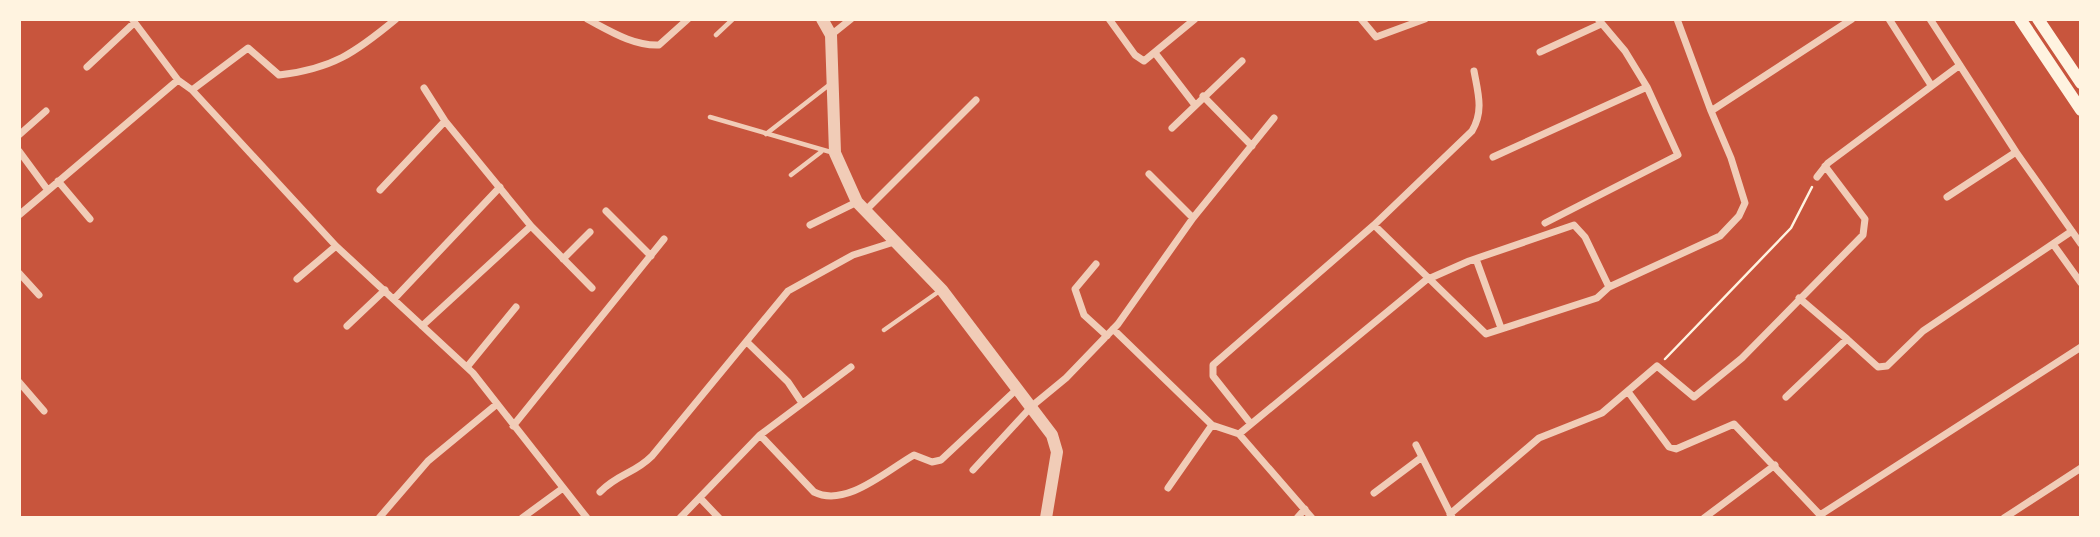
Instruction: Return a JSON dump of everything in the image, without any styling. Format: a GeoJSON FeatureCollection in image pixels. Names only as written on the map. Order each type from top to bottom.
{"type":"FeatureCollection","features":[{"type":"Feature","properties":{"kind":"main road"},"geometry":{"type":"LineString","coordinates":[[2020,19],[2081,110]]}},
{"type":"Feature","properties":{"kind":"main road"},"geometry":{"type":"LineString","coordinates":[[2038,19],[2081,83]]}},
{"type":"Feature","properties":{"kind":"street"},"geometry":{"type":"LineString","coordinates":[[192,90],[248,48],[279,75],[311,71],[356,52],[396,19]]}},
{"type":"Feature","properties":{"kind":"street"},"geometry":{"type":"LineString","coordinates":[[587,19],[638,44],[649,45],[660,45],[688,19]]}},
{"type":"Feature","properties":{"kind":"street"},"geometry":{"type":"LineString","coordinates":[[822,19],[831,35],[835,153],[862,206],[942,290],[1052,435],[1058,452],[1046,518]]}},
{"type":"Feature","properties":{"kind":"street"},"geometry":{"type":"LineString","coordinates":[[831,35],[851,19]]}},
{"type":"Feature","properties":{"kind":"street"},"geometry":{"type":"LineString","coordinates":[[1109,19],[1135,55],[1144,61],[1195,19]]}},
{"type":"Feature","properties":{"kind":"street"},"geometry":{"type":"LineString","coordinates":[[1360,19],[1376,37],[1424,19]]}},
{"type":"Feature","properties":{"kind":"street"},"geometry":{"type":"LineString","coordinates":[[1374,225],[1426,279],[1486,334],[1597,298],[1609,287],[1720,236],[1740,216],[1745,203],[1741,185],[1677,19]]}},
{"type":"Feature","properties":{"kind":"street"},"geometry":{"type":"LineString","coordinates":[[1711,111],[1852,19]]}},
{"type":"Feature","properties":{"kind":"street"},"geometry":{"type":"LineString","coordinates":[[1889,19],[1931,85]]}},
{"type":"Feature","properties":{"kind":"street"},"geometry":{"type":"LineString","coordinates":[[1930,19],[2016,152],[2081,244]]}},
{"type":"Feature","properties":{"kind":"street"},"geometry":{"type":"LineString","coordinates":[[88,67],[133,21],[178,80],[192,90],[336,246],[467,367],[587,518]]}},
{"type":"Feature","properties":{"kind":"street"},"geometry":{"type":"LineString","coordinates":[[1540,52],[1599,21],[1625,51],[1647,87],[1678,155],[1545,223]]}},
{"type":"Feature","properties":{"kind":"street"},"geometry":{"type":"LineString","coordinates":[[1155,53],[1195,105]]}},
{"type":"Feature","properties":{"kind":"street"},"geometry":{"type":"LineString","coordinates":[[1172,128],[1242,61]]}},
{"type":"Feature","properties":{"kind":"street"},"geometry":{"type":"LineString","coordinates":[[1817,177],[1825,166],[1960,65]]}},
{"type":"Feature","properties":{"kind":"street"},"geometry":{"type":"LineString","coordinates":[[1251,424],[1213,376],[1213,365],[1374,225],[1472,131],[1477,122],[1480,103],[1474,71]]}},
{"type":"Feature","properties":{"kind":"street"},"geometry":{"type":"LineString","coordinates":[[19,215],[178,80]]}},
{"type":"Feature","properties":{"kind":"street"},"geometry":{"type":"LineString","coordinates":[[1493,157],[1647,87]]}},
{"type":"Feature","properties":{"kind":"street"},"geometry":{"type":"LineString","coordinates":[[424,88],[445,121],[531,226],[592,288]]}},
{"type":"Feature","properties":{"kind":"street"},"geometry":{"type":"LineString","coordinates":[[1203,96],[1252,146]]}},
{"type":"Feature","properties":{"kind":"street"},"geometry":{"type":"LineString","coordinates":[[810,225],[862,206],[975,100]]}},
{"type":"Feature","properties":{"kind":"street"},"geometry":{"type":"LineString","coordinates":[[19,135],[46,111]]}},
{"type":"Feature","properties":{"kind":"street"},"geometry":{"type":"LineString","coordinates":[[973,470],[1032,406],[1066,378],[1114,329],[1193,218],[1275,118]]}},
{"type":"Feature","properties":{"kind":"street"},"geometry":{"type":"LineString","coordinates":[[380,190],[445,121]]}},
{"type":"Feature","properties":{"kind":"street"},"geometry":{"type":"LineString","coordinates":[[19,150],[47,189]]}},
{"type":"Feature","properties":{"kind":"street"},"geometry":{"type":"LineString","coordinates":[[1947,197],[2016,152]]}},
{"type":"Feature","properties":{"kind":"street"},"geometry":{"type":"LineString","coordinates":[[1416,445],[1452,516],[1539,438],[1602,413],[1629,393],[1657,366],[1695,397],[1742,358],[1863,235],[1866,219],[1825,166]]}},
{"type":"Feature","properties":{"kind":"street"},"geometry":{"type":"LineString","coordinates":[[1149,174],[1193,218]]}},
{"type":"Feature","properties":{"kind":"street"},"geometry":{"type":"LineString","coordinates":[[58,181],[90,219]]}},
{"type":"Feature","properties":{"kind":"street"},"geometry":{"type":"LineString","coordinates":[[394,299],[500,187]]}},
{"type":"Feature","properties":{"kind":"street"},"geometry":{"type":"LineString","coordinates":[[606,211],[651,256]]}},
{"type":"Feature","properties":{"kind":"street"},"geometry":{"type":"LineString","coordinates":[[1239,434],[1426,279],[1476,259],[1574,225],[1585,237],[1598,270],[1609,287]]}},
{"type":"Feature","properties":{"kind":"street"},"geometry":{"type":"LineString","coordinates":[[422,326],[531,226]]}},
{"type":"Feature","properties":{"kind":"street"},"geometry":{"type":"LineString","coordinates":[[1799,298],[1878,366],[1885,367],[1923,331],[2072,231]]}},
{"type":"Feature","properties":{"kind":"street"},"geometry":{"type":"LineString","coordinates":[[563,259],[590,232]]}},
{"type":"Feature","properties":{"kind":"street"},"geometry":{"type":"LineString","coordinates":[[513,426],[664,239]]}},
{"type":"Feature","properties":{"kind":"street"},"geometry":{"type":"LineString","coordinates":[[600,492],[618,475],[635,471],[644,464],[748,343],[788,291],[853,255],[894,242]]}},
{"type":"Feature","properties":{"kind":"street"},"geometry":{"type":"LineString","coordinates":[[2053,244],[2081,283]]}},
{"type":"Feature","properties":{"kind":"street"},"geometry":{"type":"LineString","coordinates":[[297,279],[336,246]]}},
{"type":"Feature","properties":{"kind":"street"},"geometry":{"type":"LineString","coordinates":[[1476,259],[1501,328]]}},
{"type":"Feature","properties":{"kind":"street"},"geometry":{"type":"LineString","coordinates":[[1096,264],[1075,289],[1084,315],[1107,336]]}},
{"type":"Feature","properties":{"kind":"street"},"geometry":{"type":"LineString","coordinates":[[19,273],[38,295]]}},
{"type":"Feature","properties":{"kind":"street"},"geometry":{"type":"LineString","coordinates":[[347,326],[385,290]]}},
{"type":"Feature","properties":{"kind":"street"},"geometry":{"type":"LineString","coordinates":[[467,367],[516,307]]}},
{"type":"Feature","properties":{"kind":"street"},"geometry":{"type":"LineString","coordinates":[[1114,329],[1212,425],[1216,424],[1239,434],[1312,518]]}},
{"type":"Feature","properties":{"kind":"street"},"geometry":{"type":"LineString","coordinates":[[1786,397],[1847,339]]}},
{"type":"Feature","properties":{"kind":"street"},"geometry":{"type":"LineString","coordinates":[[748,343],[788,382],[802,402]]}},
{"type":"Feature","properties":{"kind":"street"},"geometry":{"type":"LineString","coordinates":[[1629,393],[1669,447],[1676,449],[1734,424],[1821,516],[2081,347]]}},
{"type":"Feature","properties":{"kind":"street"},"geometry":{"type":"LineString","coordinates":[[680,518],[760,435],[851,367]]}},
{"type":"Feature","properties":{"kind":"street"},"geometry":{"type":"LineString","coordinates":[[19,382],[44,411]]}},
{"type":"Feature","properties":{"kind":"street"},"geometry":{"type":"LineString","coordinates":[[760,435],[814,492],[825,498],[843,496],[914,455],[932,462],[941,460],[1018,388]]}},
{"type":"Feature","properties":{"kind":"street"},"geometry":{"type":"LineString","coordinates":[[379,518],[428,461],[497,404]]}},
{"type":"Feature","properties":{"kind":"street"},"geometry":{"type":"LineString","coordinates":[[1168,488],[1212,425]]}},
{"type":"Feature","properties":{"kind":"street"},"geometry":{"type":"LineString","coordinates":[[1374,493],[1422,457]]}},
{"type":"Feature","properties":{"kind":"street"},"geometry":{"type":"LineString","coordinates":[[1704,518],[1775,465]]}},
{"type":"Feature","properties":{"kind":"street"},"geometry":{"type":"LineString","coordinates":[[2004,518],[2081,468]]}},
{"type":"Feature","properties":{"kind":"street"},"geometry":{"type":"LineString","coordinates":[[522,518],[563,488]]}},
{"type":"Feature","properties":{"kind":"street"},"geometry":{"type":"LineString","coordinates":[[700,498],[719,518]]}},
{"type":"Feature","properties":{"kind":"street"},"geometry":{"type":"LineString","coordinates":[[1297,518],[1305,509]]}},
{"type":"Feature","properties":{"kind":"lane"},"geometry":{"type":"LineString","coordinates":[[716,35],[733,19]]}},
{"type":"Feature","properties":{"kind":"lane"},"geometry":{"type":"LineString","coordinates":[[766,134],[833,83]]}},
{"type":"Feature","properties":{"kind":"lane"},"geometry":{"type":"LineString","coordinates":[[710,117],[835,153]]}},
{"type":"Feature","properties":{"kind":"lane"},"geometry":{"type":"LineString","coordinates":[[791,175],[821,151]]}},
{"type":"Feature","properties":{"kind":"lane"},"geometry":{"type":"LineString","coordinates":[[884,330],[942,290]]}},
{"type":"Feature","properties":{"kind":"path"},"geometry":{"type":"LineString","coordinates":[[1657,366],[1791,228],[1817,177]]}}]}
